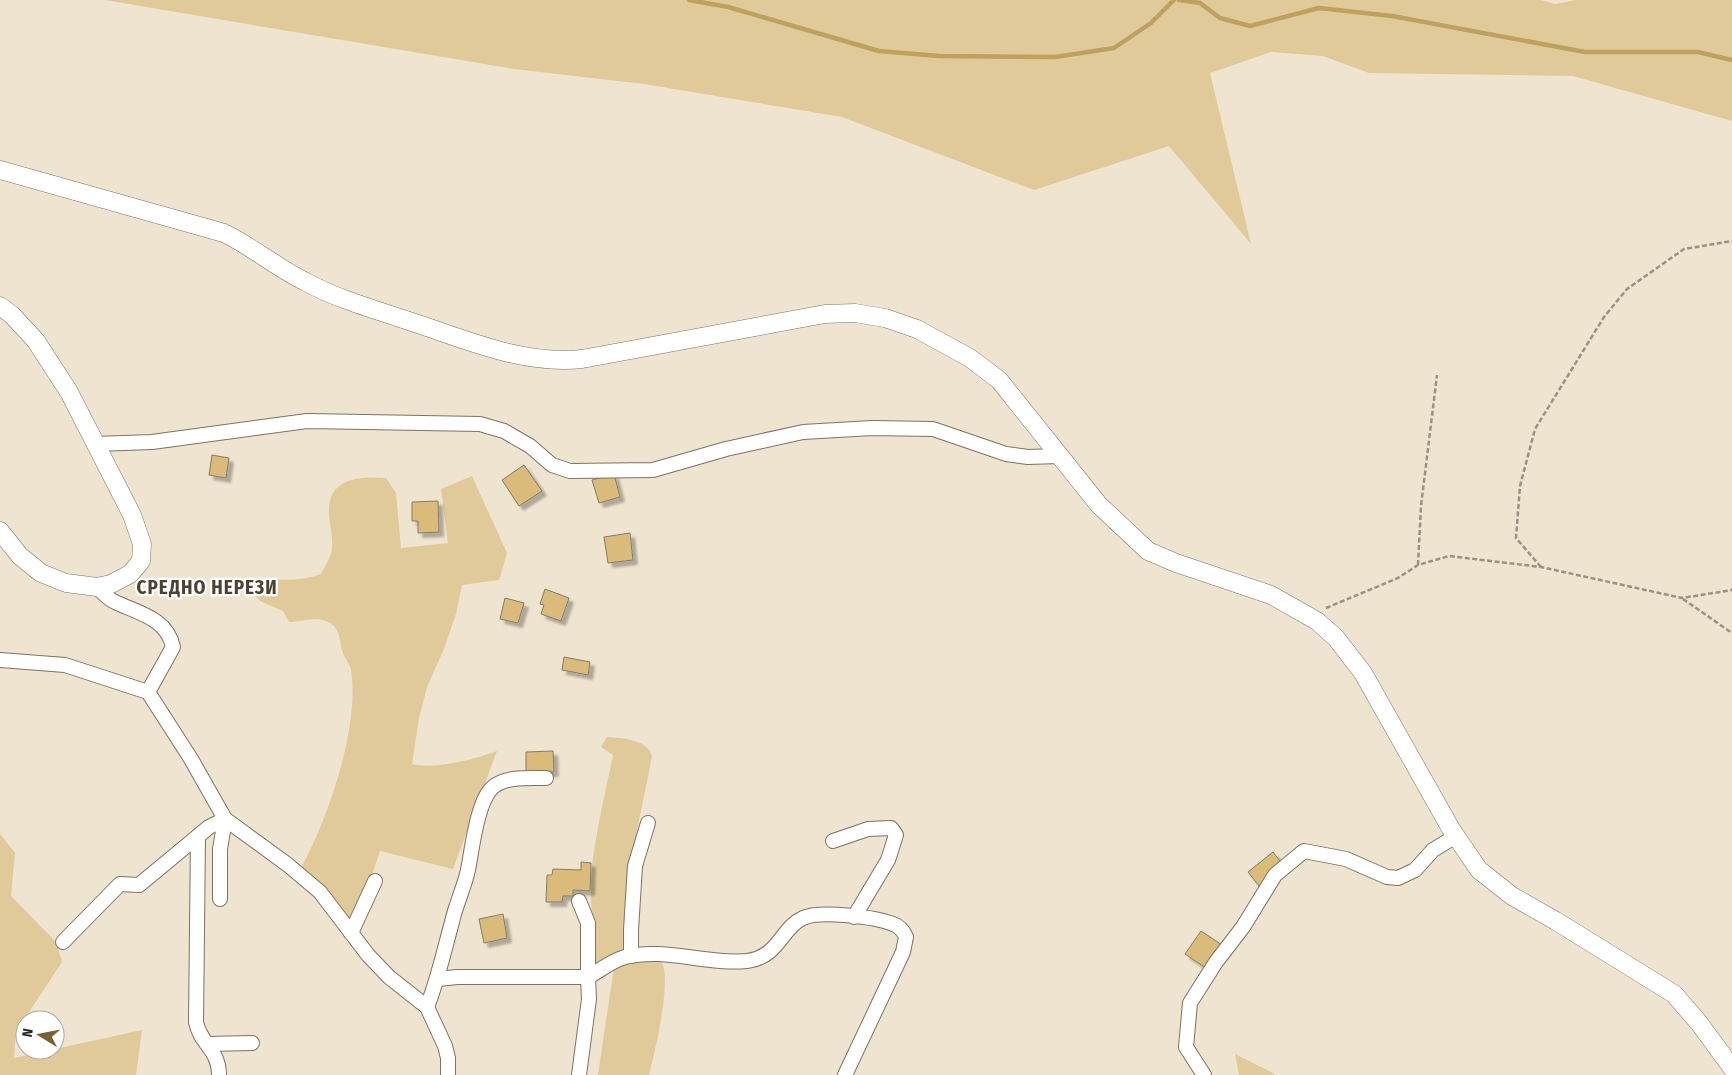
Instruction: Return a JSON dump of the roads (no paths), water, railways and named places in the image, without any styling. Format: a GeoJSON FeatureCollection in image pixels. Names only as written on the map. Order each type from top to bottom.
{"type":"FeatureCollection","features":[{"type":"Feature","properties":{"kind":"street"},"geometry":{"type":"LineString","coordinates":[[0,170],[224,233],[249,245],[304,282],[332,295],[500,351],[538,360],[560,362],[582,360],[825,314],[855,313],[885,318],[918,329],[970,358],[999,380],[1099,505],[1148,551],[1176,563],[1271,595],[1309,615],[1336,638],[1362,673],[1456,836],[1479,870],[1512,896],[1674,994],[1699,1023],[1732,1068]]}},
{"type":"Feature","properties":{"kind":"street"},"geometry":{"type":"LineString","coordinates":[[0,306],[17,320],[44,352],[69,392],[132,515],[142,544],[141,561],[130,574],[111,584],[97,586],[66,583],[41,573],[20,556],[0,532]]}},
{"type":"Feature","properties":{"kind":"street"},"geometry":{"type":"LineString","coordinates":[[95,444],[152,442],[307,421],[480,424],[504,431],[530,446],[552,464],[570,471],[653,470],[726,449],[803,432],[872,428],[933,429],[1006,454],[1028,457],[1059,456]]}},
{"type":"Feature","properties":{"kind":"street"},"geometry":{"type":"LineString","coordinates":[[97,586],[112,601],[161,624],[170,634],[173,647],[148,692]]}},
{"type":"Feature","properties":{"kind":"street"},"geometry":{"type":"LineString","coordinates":[[0,660],[64,665],[148,692],[191,759],[225,820],[302,877],[328,901],[350,933],[389,977],[427,1007],[445,1046],[448,1058],[448,1075]]}},
{"type":"Feature","properties":{"kind":"street"},"geometry":{"type":"LineString","coordinates":[[427,1007],[438,979],[452,921],[467,872],[474,833],[487,796],[491,789],[499,783],[546,778]]}},
{"type":"Feature","properties":{"kind":"street"},"geometry":{"type":"LineString","coordinates":[[63,942],[118,886],[122,883],[134,887],[139,885],[209,827],[225,820]]}},
{"type":"Feature","properties":{"kind":"street"},"geometry":{"type":"LineString","coordinates":[[220,899],[220,848],[225,820]]}},
{"type":"Feature","properties":{"kind":"street"},"geometry":{"type":"LineString","coordinates":[[631,956],[631,920],[635,866],[648,823]]}},
{"type":"Feature","properties":{"kind":"street"},"geometry":{"type":"LineString","coordinates":[[834,841],[878,827],[891,828],[896,835],[888,860],[854,917]]}},
{"type":"Feature","properties":{"kind":"street"},"geometry":{"type":"LineString","coordinates":[[198,836],[195,1012],[198,1031],[217,1056],[219,1075]]}},
{"type":"Feature","properties":{"kind":"street"},"geometry":{"type":"LineString","coordinates":[[1204,1075],[1186,1047],[1190,1004],[1216,962],[1243,927],[1275,875],[1304,851],[1346,859],[1388,877],[1398,878],[1415,870],[1432,850],[1456,836]]}},
{"type":"Feature","properties":{"kind":"street"},"geometry":{"type":"LineString","coordinates":[[350,933],[375,880]]}},
{"type":"Feature","properties":{"kind":"street"},"geometry":{"type":"LineString","coordinates":[[579,901],[588,923],[589,999],[579,1075]]}},
{"type":"Feature","properties":{"kind":"street"},"geometry":{"type":"LineString","coordinates":[[438,979],[457,976],[588,977],[608,964],[631,956],[652,954],[748,961],[773,949],[796,923],[804,917],[820,915],[854,917],[892,923],[904,931],[906,943],[845,1075]]}},
{"type":"Feature","properties":{"kind":"street"},"geometry":{"type":"LineString","coordinates":[[207,1044],[252,1043]]}},
{"type":"Feature","properties":{"kind":"waterway"},"geometry":{"type":"LineString","coordinates":[[689,0],[728,7],[879,51],[939,56],[1055,57],[1114,48],[1151,23],[1174,0]]}},
{"type":"Feature","properties":{"kind":"waterway"},"geometry":{"type":"LineString","coordinates":[[1179,0],[1200,3],[1220,18],[1250,26],[1319,8],[1392,16],[1585,52],[1698,52],[1732,60]]}},
{"type":"Feature","properties":{"kind":"district","name":"СРЕДНО НЕРЕЗИ"},"geometry":{"type":"Point","coordinates":[207,587]}}]}
